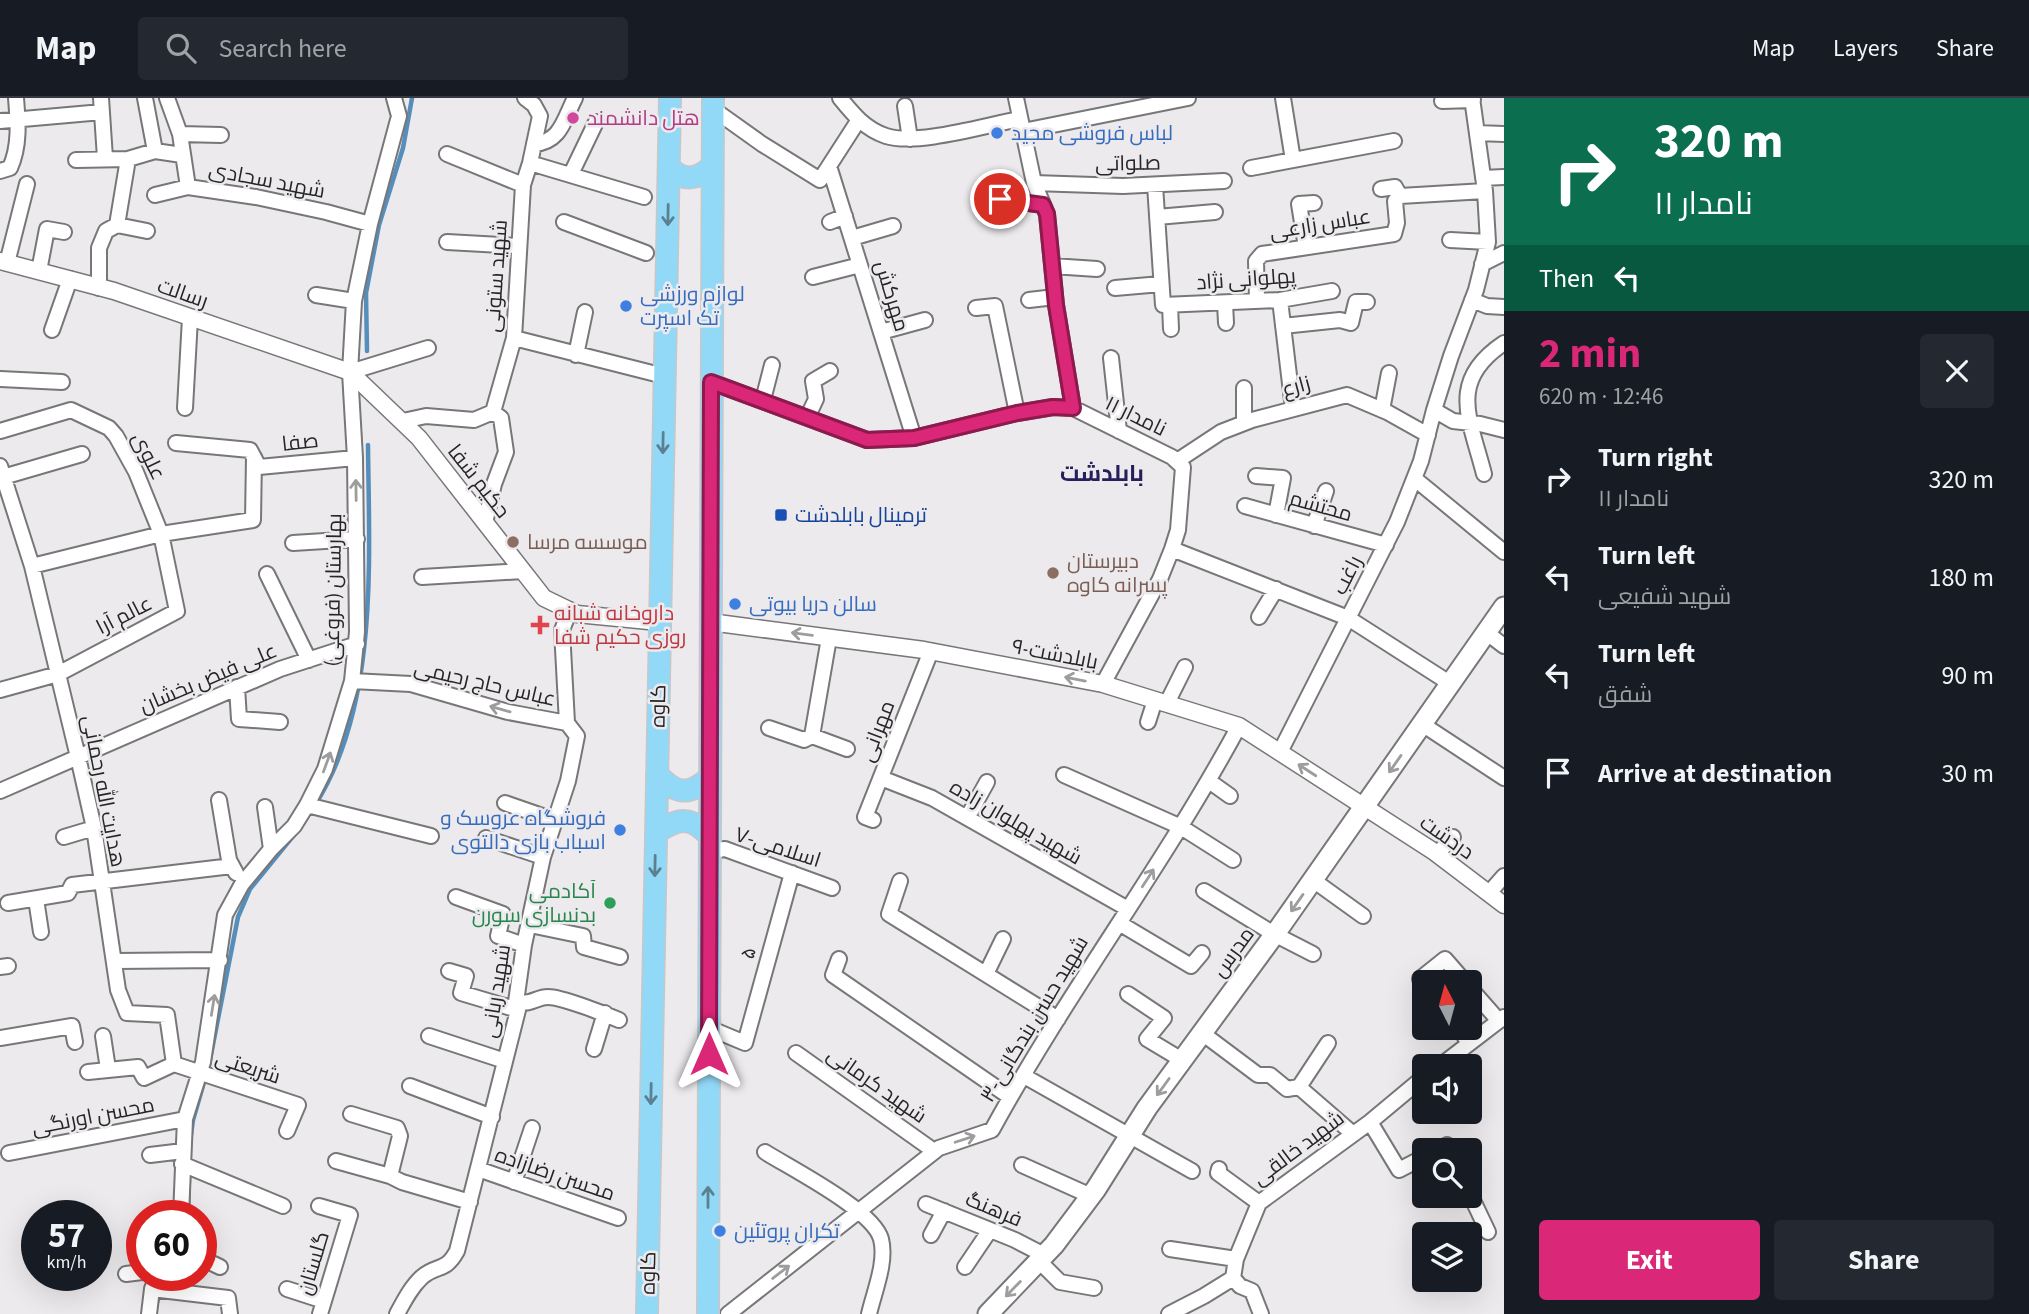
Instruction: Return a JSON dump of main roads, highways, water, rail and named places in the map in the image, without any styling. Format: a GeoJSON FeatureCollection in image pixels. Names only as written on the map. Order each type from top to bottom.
{"type":"FeatureCollection","features":[{"type":"Feature","properties":{"kind":"main road","name":"کاوه"},"geometry":{"type":"LineString","coordinates":[[648,1314],[669,104]]}},
{"type":"Feature","properties":{"kind":"main road"},"geometry":{"type":"LineString","coordinates":[[708,1314],[713,104]]}},
{"type":"Feature","properties":{"kind":"main road"},"geometry":{"type":"LineString","coordinates":[[669,166],[681,177],[690,178],[700,177],[712,166]]}},
{"type":"Feature","properties":{"kind":"main road","name":"مدرس"},"geometry":{"type":"LineString","coordinates":[[988,1314],[1041,1258],[1091,1196],[1182,1060],[1275,934],[1504,607]]}},
{"type":"Feature","properties":{"kind":"main road"},"geometry":{"type":"LineString","coordinates":[[657,774],[669,788],[683,791],[698,788],[710,777]]}},
{"type":"Feature","properties":{"kind":"main road"},"geometry":{"type":"LineString","coordinates":[[656,834],[679,821],[692,822],[701,826],[710,844]]}},
{"type":"Feature","properties":{"kind":"waterway"},"geometry":{"type":"LineString","coordinates":[[367,351],[366,293],[379,225],[403,148],[412,98]]}},
{"type":"Feature","properties":{"kind":"waterway"},"geometry":{"type":"LineString","coordinates":[[315,805],[336,765],[350,723],[360,677],[369,583],[368,445]]}},
{"type":"Feature","properties":{"kind":"waterway"},"geometry":{"type":"LineString","coordinates":[[191,1135],[209,1065],[238,917],[250,889],[294,835]]}},
{"type":"Feature","properties":{"kind":"waterway"},"geometry":{"type":"LineString","coordinates":[[188,1200],[189,1179]]}},
{"type":"Feature","properties":{"kind":"waterway"},"geometry":{"type":"LineString","coordinates":[[156,1306],[160,1291]]}},
{"type":"Feature","properties":{"kind":"place","name":"هتل دانشمند"},"geometry":{"type":"Point","coordinates":[573,118]}},
{"type":"Feature","properties":{"kind":"place","name":"لباس فروشی مجید"},"geometry":{"type":"Point","coordinates":[997,133]}},
{"type":"Feature","properties":{"kind":"place","name":"لوازم ورزشی تک اسپرت"},"geometry":{"type":"Point","coordinates":[626,306]}},
{"type":"Feature","properties":{"kind":"place","name":"ترمینال بابلدشت"},"geometry":{"type":"Point","coordinates":[781,515]}},
{"type":"Feature","properties":{"kind":"place","name":"موسسه مرسا"},"geometry":{"type":"Point","coordinates":[513,542]}},
{"type":"Feature","properties":{"kind":"place","name":"دبیرستان پسرانه کاوه"},"geometry":{"type":"Point","coordinates":[1053,573]}},
{"type":"Feature","properties":{"kind":"place","name":"سالن دریا بیوتی"},"geometry":{"type":"Point","coordinates":[735,604]}},
{"type":"Feature","properties":{"kind":"place","name":"داروخانه شبانه‌ روزی حکیم شفا"},"geometry":{"type":"Point","coordinates":[540,625]}},
{"type":"Feature","properties":{"kind":"place","name":"فروشگاه عروسک و اسباب بازی دالتوی"},"geometry":{"type":"Point","coordinates":[620,830]}},
{"type":"Feature","properties":{"kind":"place","name":"آکادمی بدنسازی سورن"},"geometry":{"type":"Point","coordinates":[610,903]}},
{"type":"Feature","properties":{"kind":"place","name":"تکران پروتئین"},"geometry":{"type":"Point","coordinates":[720,1231]}},
{"type":"Feature","properties":{"kind":"district","name":"بابلدشت"},"geometry":{"type":"Point","coordinates":[1102,473]}}]}
